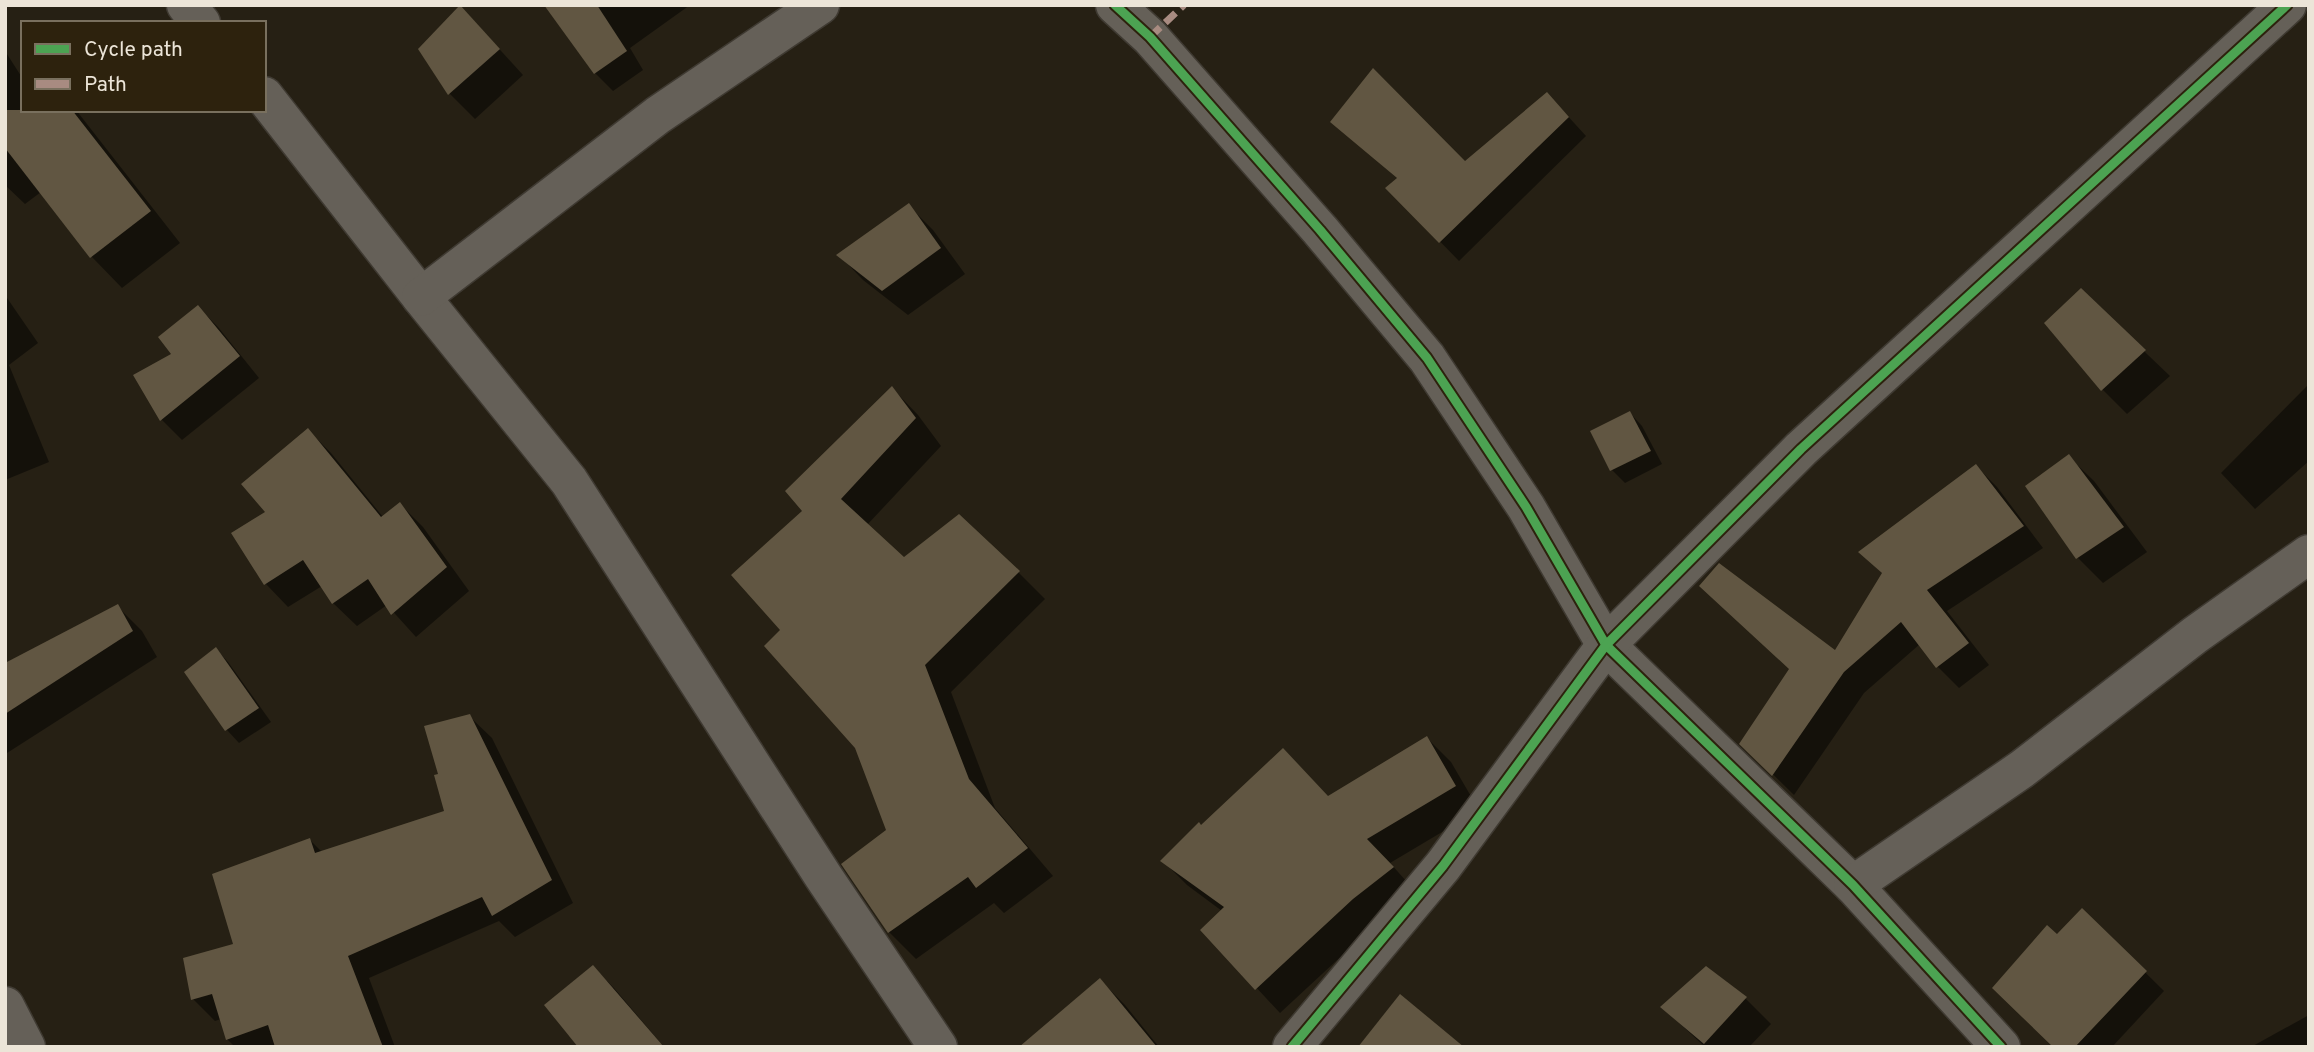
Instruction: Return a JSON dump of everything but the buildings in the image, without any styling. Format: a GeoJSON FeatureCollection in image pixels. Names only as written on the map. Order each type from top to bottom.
{"type":"FeatureCollection","features":[{"type":"Feature","properties":{"kind":"street"},"geometry":{"type":"LineString","coordinates":[[186,5],[199,21]]}},
{"type":"Feature","properties":{"kind":"street"},"geometry":{"type":"LineString","coordinates":[[421,296],[658,115],[820,5]]}},
{"type":"Feature","properties":{"kind":"street"},"geometry":{"type":"LineString","coordinates":[[1115,5],[1150,37],[1320,230],[1427,358],[1525,507],[1606,645],[1853,885],[2001,1047]]}},
{"type":"Feature","properties":{"kind":"street"},"geometry":{"type":"LineString","coordinates":[[1292,1047],[1443,866],[1606,645],[1801,449],[2287,5]]}},
{"type":"Feature","properties":{"kind":"street"},"geometry":{"type":"LineString","coordinates":[[266,99],[569,481],[823,876],[938,1047]]}},
{"type":"Feature","properties":{"kind":"street"},"geometry":{"type":"LineString","coordinates":[[1853,885],[2022,769],[2195,635],[2309,554]]}},
{"type":"Feature","properties":{"kind":"street"},"geometry":{"type":"LineString","coordinates":[[5,1006],[26,1047]]}},
{"type":"Feature","properties":{"kind":"marked path"},"geometry":{"type":"LineString","coordinates":[[1150,37],[1184,5]]}},
{"type":"Feature","properties":{"kind":"cycle path"},"geometry":{"type":"LineString","coordinates":[[1115,5],[1150,37],[1320,230],[1427,358],[1526,507],[1606,645],[1853,885],[2001,1047]]}},
{"type":"Feature","properties":{"kind":"cycle path"},"geometry":{"type":"LineString","coordinates":[[1292,1047],[1443,866],[1606,645],[1801,449],[2287,5]]}}]}
